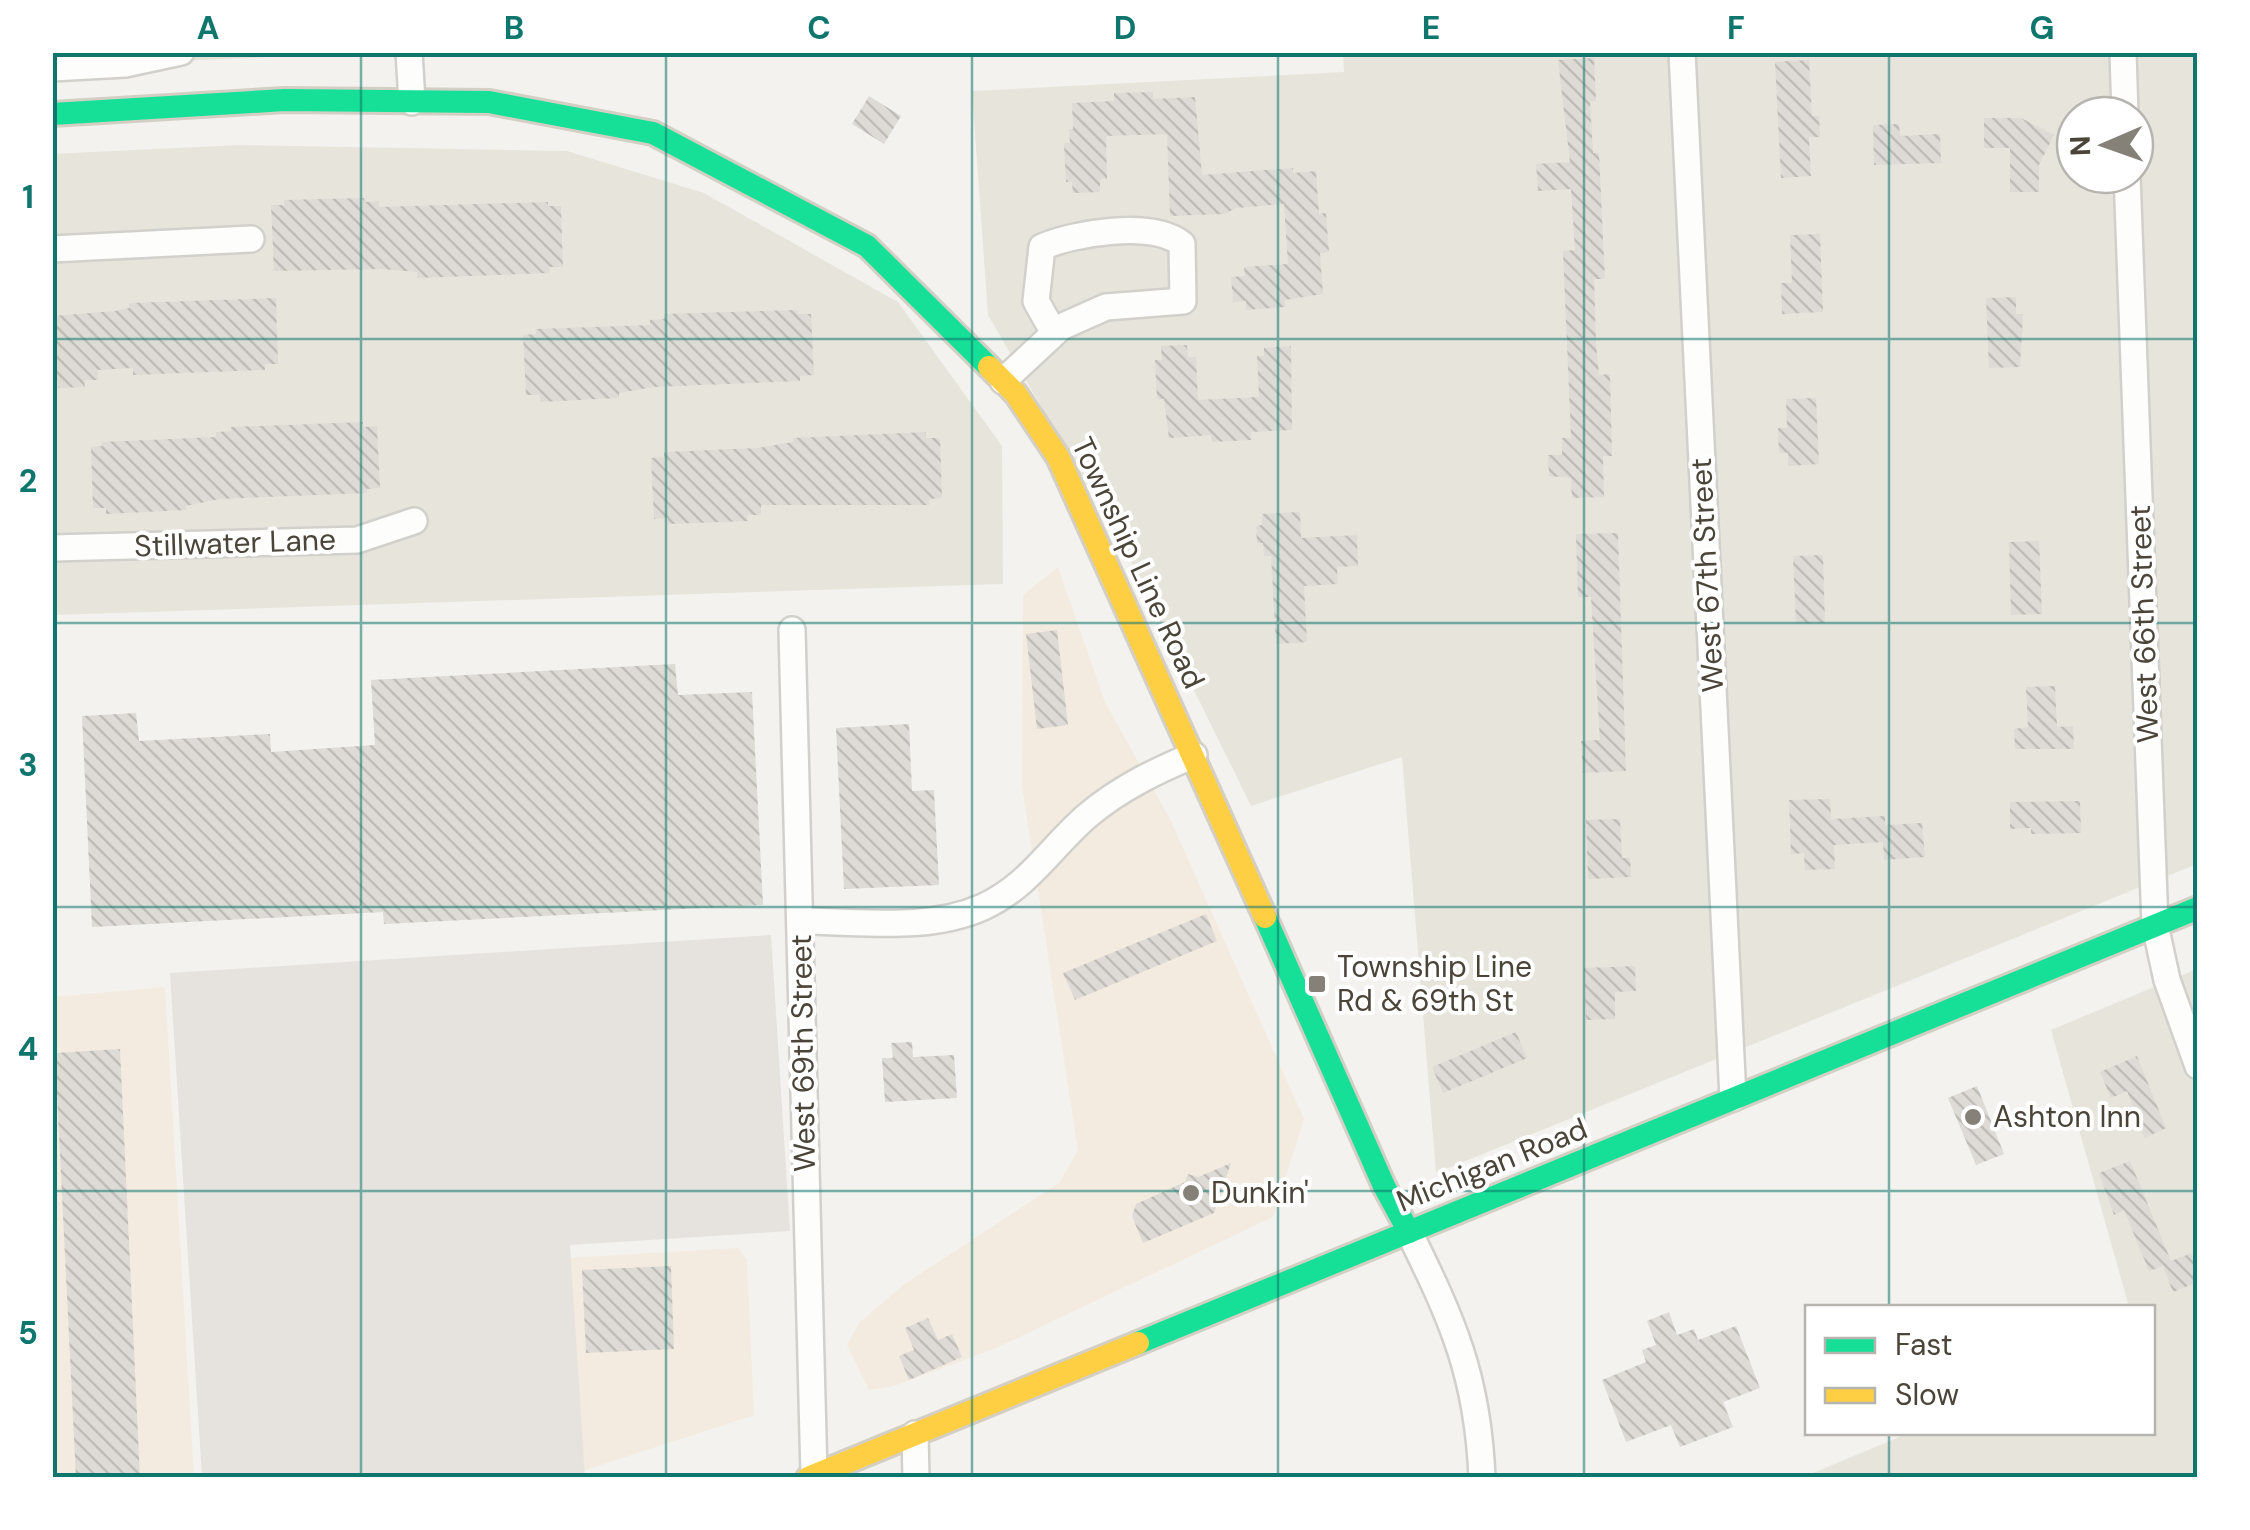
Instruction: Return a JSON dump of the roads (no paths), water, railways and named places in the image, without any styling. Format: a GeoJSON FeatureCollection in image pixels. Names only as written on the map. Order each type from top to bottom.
{"type":"FeatureCollection","features":[{"type":"Feature","properties":{"kind":"main road","name":"Township Line Road"},"geometry":{"type":"LineString","coordinates":[[52,114],[285,100],[488,102],[653,133],[867,246],[1003,381],[1058,457],[1384,1186],[1410,1232]]}},
{"type":"Feature","properties":{"kind":"main road","name":"Michigan Road"},"geometry":{"type":"LineString","coordinates":[[811,1476],[2198,908]]}},
{"type":"Feature","properties":{"kind":"street"},"geometry":{"type":"LineString","coordinates":[[52,68],[125,64],[181,52]]}},
{"type":"Feature","properties":{"kind":"street"},"geometry":{"type":"LineString","coordinates":[[409,52],[412,102]]}},
{"type":"Feature","properties":{"kind":"street","name":"West 67th Street"},"geometry":{"type":"LineString","coordinates":[[1682,52],[1733,1098]]}},
{"type":"Feature","properties":{"kind":"street"},"geometry":{"type":"LineString","coordinates":[[2123,52],[2124,95]]}},
{"type":"Feature","properties":{"kind":"street","name":"West 66th Street"},"geometry":{"type":"LineString","coordinates":[[2128,195],[2156,925],[2167,980],[2198,1066]]}},
{"type":"Feature","properties":{"kind":"street"},"geometry":{"type":"LineString","coordinates":[[1003,381],[1054,332],[1106,307],[1183,301],[1182,244],[1146,232],[1070,235],[1042,247],[1036,301],[1054,332]]}},
{"type":"Feature","properties":{"kind":"street"},"geometry":{"type":"LineString","coordinates":[[52,249],[251,239]]}},
{"type":"Feature","properties":{"kind":"street","name":"Stillwater Lane"},"geometry":{"type":"LineString","coordinates":[[52,548],[357,540],[414,520]]}},
{"type":"Feature","properties":{"kind":"street","name":"West 69th Street"},"geometry":{"type":"LineString","coordinates":[[792,630],[811,1476]]}},
{"type":"Feature","properties":{"kind":"street"},"geometry":{"type":"LineString","coordinates":[[800,921],[930,921],[985,906],[1040,869],[1074,828],[1113,796],[1194,754]]}},
{"type":"Feature","properties":{"kind":"street"},"geometry":{"type":"LineString","coordinates":[[1410,1232],[1445,1304],[1470,1373],[1482,1478]]}},
{"type":"Feature","properties":{"kind":"street"},"geometry":{"type":"LineString","coordinates":[[914,1434],[916,1478]]}},
{"type":"Feature","properties":{"kind":"place","name":"Township Line Rd & 69th St"},"geometry":{"type":"Point","coordinates":[1317,984]}},
{"type":"Feature","properties":{"kind":"place","name":"Ashton Inn"},"geometry":{"type":"Point","coordinates":[1973,1117]}},
{"type":"Feature","properties":{"kind":"place","name":"Dunkin'"},"geometry":{"type":"Point","coordinates":[1191,1193]}}]}
